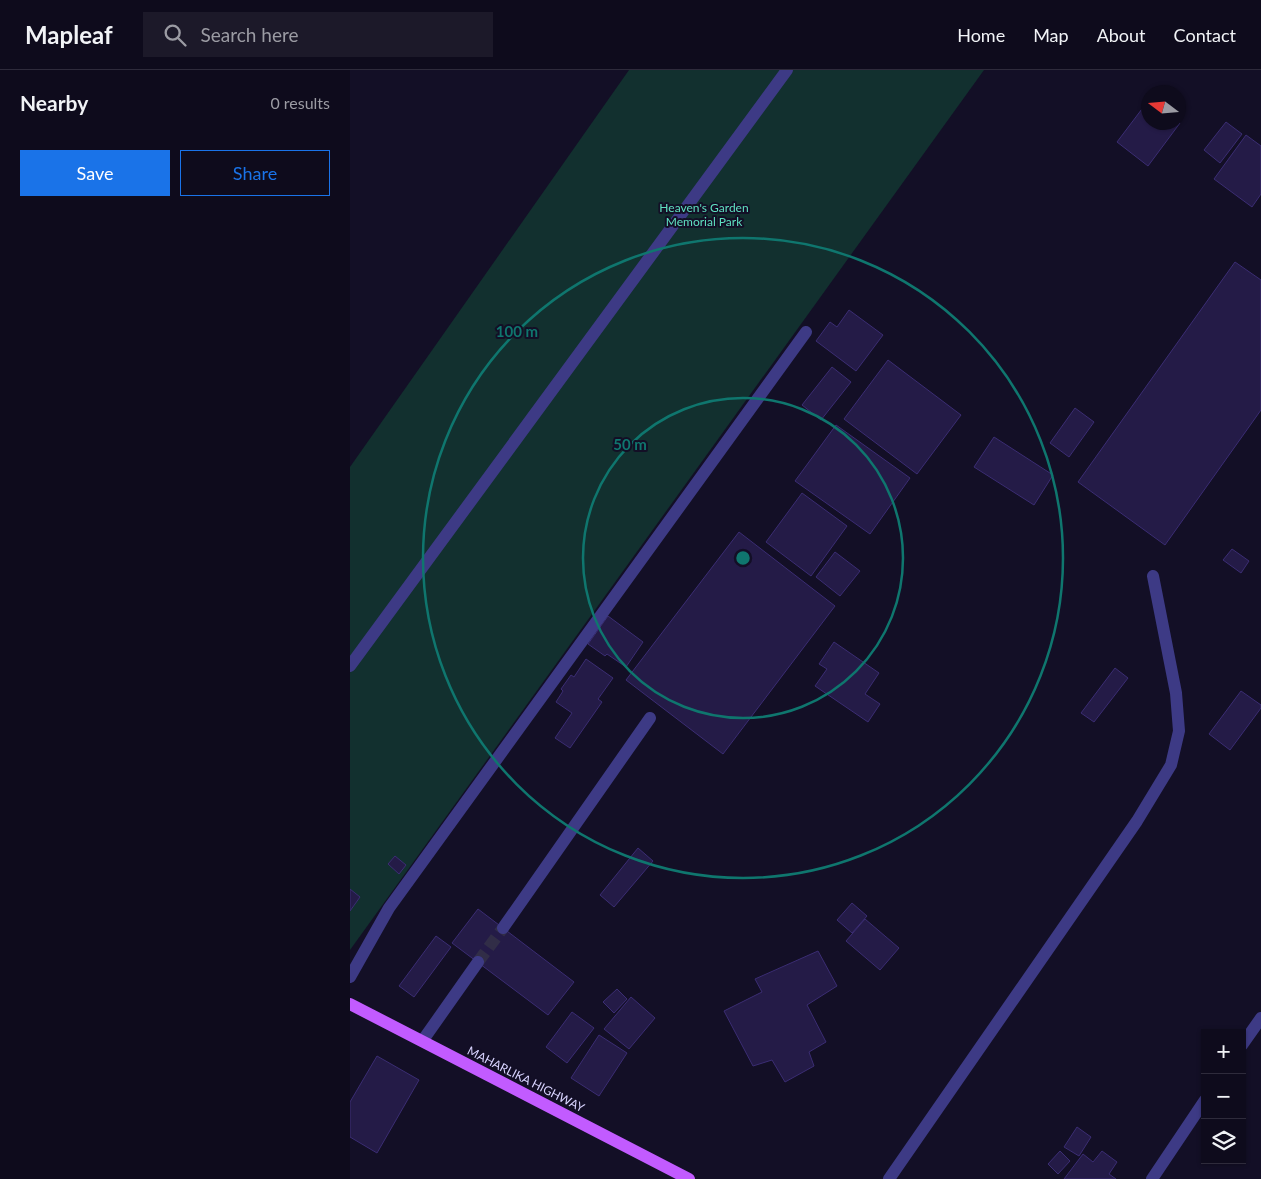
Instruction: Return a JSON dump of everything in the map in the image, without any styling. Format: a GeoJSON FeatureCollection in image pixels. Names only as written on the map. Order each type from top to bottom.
{"type":"FeatureCollection","features":[{"type":"Feature","properties":{"kind":"main road","name":"MAHARLIKA HIGHWAY"},"geometry":{"type":"LineString","coordinates":[[350,1004],[689,1179]]}},
{"type":"Feature","properties":{"kind":"street"},"geometry":{"type":"LineString","coordinates":[[350,666],[788,70]]}},
{"type":"Feature","properties":{"kind":"street"},"geometry":{"type":"LineString","coordinates":[[350,977],[389,908],[806,332]]}},
{"type":"Feature","properties":{"kind":"street"},"geometry":{"type":"LineString","coordinates":[[889,1179],[1138,821],[1171,765],[1179,731],[1176,693],[1153,576]]}},
{"type":"Feature","properties":{"kind":"street"},"geometry":{"type":"LineString","coordinates":[[503,928],[650,718]]}},
{"type":"Feature","properties":{"kind":"street"},"geometry":{"type":"LineString","coordinates":[[423,1040],[478,962]]}},
{"type":"Feature","properties":{"kind":"street"},"geometry":{"type":"LineString","coordinates":[[1246,1039],[1261,1018]]}},
{"type":"Feature","properties":{"kind":"street"},"geometry":{"type":"LineString","coordinates":[[1152,1179],[1201,1106]]}},
{"type":"Feature","properties":{"kind":"green space","name":"Heaven's Garden Memorial Park"},"geometry":{"type":"Polygon","coordinates":[[[629,70],[984,70],[350,950],[350,467],[629,70]]]}},
{"type":"Feature","properties":{"kind":"building"},"geometry":{"type":"Polygon","coordinates":[[[1141,110],[1141,130],[1175,130],[1148,166],[1117,142],[1141,110]]]}},
{"type":"Feature","properties":{"kind":"building"},"geometry":{"type":"Polygon","coordinates":[[[1226,122],[1242,134],[1220,163],[1204,150],[1226,122]]]}},
{"type":"Feature","properties":{"kind":"building"},"geometry":{"type":"Polygon","coordinates":[[[1246,135],[1261,146],[1261,194],[1252,207],[1214,179],[1246,135]]]}},
{"type":"Feature","properties":{"kind":"building"},"geometry":{"type":"Polygon","coordinates":[[[1235,262],[1261,280],[1261,410],[1165,545],[1078,482],[1235,262]]]}},
{"type":"Feature","properties":{"kind":"building"},"geometry":{"type":"Polygon","coordinates":[[[849,310],[883,335],[856,371],[816,341],[830,322],[837,327],[849,310]]]}},
{"type":"Feature","properties":{"kind":"building"},"geometry":{"type":"Polygon","coordinates":[[[888,360],[961,415],[917,474],[844,419],[888,360]]]}},
{"type":"Feature","properties":{"kind":"building"},"geometry":{"type":"Polygon","coordinates":[[[832,367],[851,382],[821,420],[802,405],[832,367]]]}},
{"type":"Feature","properties":{"kind":"building"},"geometry":{"type":"Polygon","coordinates":[[[1075,408],[1094,422],[1069,457],[1050,443],[1075,408]]]}},
{"type":"Feature","properties":{"kind":"building"},"geometry":{"type":"Polygon","coordinates":[[[836,425],[910,478],[870,534],[795,481],[836,425]]]}},
{"type":"Feature","properties":{"kind":"building"},"geometry":{"type":"Polygon","coordinates":[[[994,437],[1053,475],[1034,505],[974,467],[994,437]]]}},
{"type":"Feature","properties":{"kind":"building"},"geometry":{"type":"Polygon","coordinates":[[[802,493],[847,526],[811,576],[766,542],[802,493]]]}},
{"type":"Feature","properties":{"kind":"building"},"geometry":{"type":"Polygon","coordinates":[[[739,532],[835,606],[723,754],[626,680],[739,532]]]}},
{"type":"Feature","properties":{"kind":"building"},"geometry":{"type":"Polygon","coordinates":[[[1232,549],[1249,561],[1241,573],[1223,560],[1232,549]]]}},
{"type":"Feature","properties":{"kind":"building"},"geometry":{"type":"Polygon","coordinates":[[[835,552],[860,571],[840,596],[816,577],[835,552]]]}},
{"type":"Feature","properties":{"kind":"building"},"geometry":{"type":"Polygon","coordinates":[[[608,616],[643,642],[626,667],[588,644],[608,616]]]}},
{"type":"Feature","properties":{"kind":"building"},"geometry":{"type":"Polygon","coordinates":[[[834,642],[879,673],[865,694],[880,704],[868,722],[815,686],[827,669],[819,664],[834,642]]]}},
{"type":"Feature","properties":{"kind":"building"},"geometry":{"type":"Polygon","coordinates":[[[586,659],[613,678],[598,699],[602,702],[570,748],[555,738],[572,713],[556,702],[563,691],[561,689],[571,675],[574,677],[586,659]]]}},
{"type":"Feature","properties":{"kind":"building"},"geometry":{"type":"Polygon","coordinates":[[[1115,668],[1128,678],[1094,722],[1081,713],[1115,668]]]}},
{"type":"Feature","properties":{"kind":"building"},"geometry":{"type":"Polygon","coordinates":[[[1241,691],[1261,705],[1261,708],[1230,750],[1209,734],[1241,691]]]}},
{"type":"Feature","properties":{"kind":"building"},"geometry":{"type":"Polygon","coordinates":[[[638,848],[653,861],[614,907],[600,895],[638,848]]]}},
{"type":"Feature","properties":{"kind":"building"},"geometry":{"type":"Polygon","coordinates":[[[395,856],[406,865],[399,874],[388,864],[395,856]]]}},
{"type":"Feature","properties":{"kind":"building"},"geometry":{"type":"Polygon","coordinates":[[[350,889],[360,897],[350,911],[350,889]]]}},
{"type":"Feature","properties":{"kind":"building"},"geometry":{"type":"Polygon","coordinates":[[[852,903],[867,916],[852,933],[837,920],[852,903]]]}},
{"type":"Feature","properties":{"kind":"building"},"geometry":{"type":"Polygon","coordinates":[[[478,909],[574,982],[548,1015],[452,943],[478,909]]]}},
{"type":"Feature","properties":{"kind":"building"},"geometry":{"type":"Polygon","coordinates":[[[865,919],[899,948],[880,970],[846,941],[865,919]]]}},
{"type":"Feature","properties":{"kind":"building"},"geometry":{"type":"Polygon","coordinates":[[[436,936],[451,947],[414,997],[399,986],[436,936]]]}},
{"type":"Feature","properties":{"kind":"building"},"geometry":{"type":"Polygon","coordinates":[[[818,951],[837,986],[807,1005],[826,1042],[809,1052],[814,1066],[785,1082],[772,1060],[753,1066],[724,1011],[762,992],[755,979],[818,951]]]}},
{"type":"Feature","properties":{"kind":"building"},"geometry":{"type":"Polygon","coordinates":[[[617,989],[627,999],[614,1013],[603,1002],[617,989]]]}},
{"type":"Feature","properties":{"kind":"building"},"geometry":{"type":"Polygon","coordinates":[[[631,997],[655,1018],[629,1049],[604,1029],[631,997]]]}},
{"type":"Feature","properties":{"kind":"building"},"geometry":{"type":"Polygon","coordinates":[[[572,1012],[594,1028],[567,1063],[546,1047],[572,1012]]]}},
{"type":"Feature","properties":{"kind":"building"},"geometry":{"type":"Polygon","coordinates":[[[599,1035],[627,1053],[599,1096],[571,1078],[599,1035]]]}},
{"type":"Feature","properties":{"kind":"building"},"geometry":{"type":"Polygon","coordinates":[[[377,1056],[419,1080],[377,1153],[350,1137],[350,1102],[377,1056]]]}},
{"type":"Feature","properties":{"kind":"building"},"geometry":{"type":"Polygon","coordinates":[[[1077,1127],[1091,1137],[1079,1156],[1064,1147],[1077,1127]]]}},
{"type":"Feature","properties":{"kind":"building"},"geometry":{"type":"Polygon","coordinates":[[[1060,1151],[1070,1161],[1058,1174],[1048,1164],[1060,1151]]]}},
{"type":"Feature","properties":{"kind":"building"},"geometry":{"type":"Polygon","coordinates":[[[1102,1151],[1117,1162],[1109,1174],[1116,1179],[1064,1179],[1083,1154],[1093,1162],[1102,1151]]]}},
{"type":"Feature","properties":{"kind":"tunnel"},"geometry":{"type":"LineString","coordinates":[[478,962],[503,928]]}}]}
